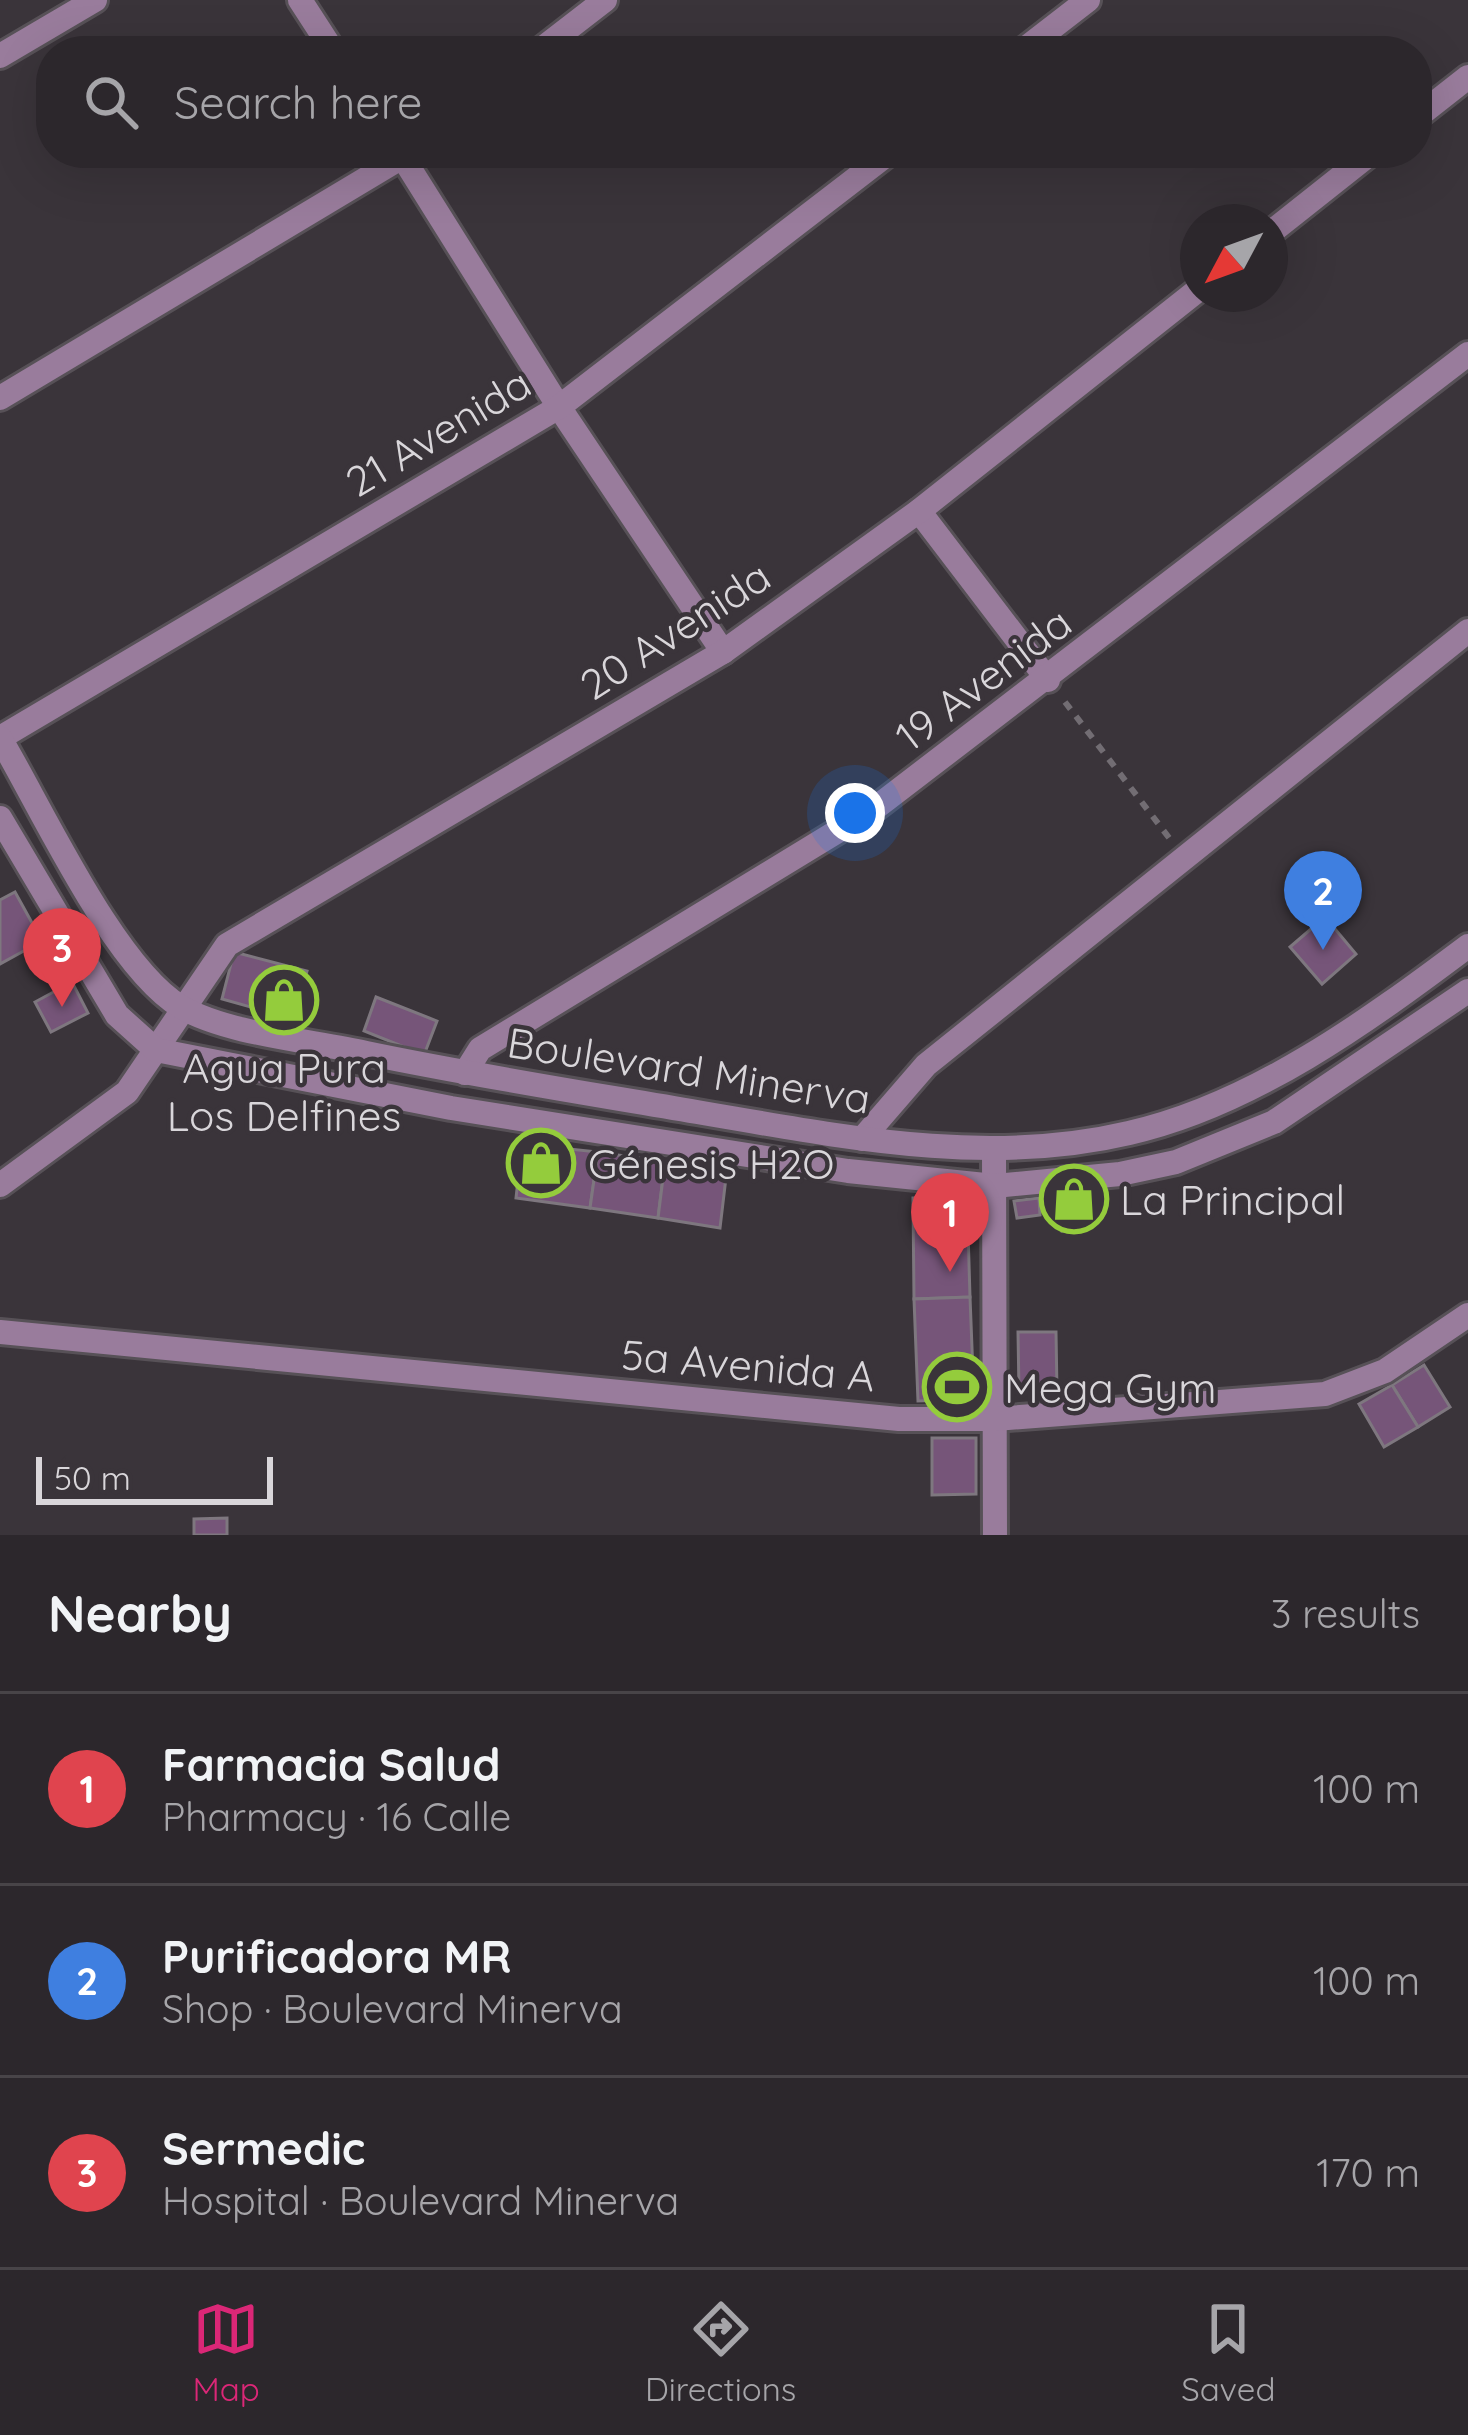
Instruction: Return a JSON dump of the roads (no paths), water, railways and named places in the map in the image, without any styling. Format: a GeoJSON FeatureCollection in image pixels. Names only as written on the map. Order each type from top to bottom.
{"type":"FeatureCollection","features":[{"type":"Feature","properties":{"kind":"street"},"geometry":{"type":"LineString","coordinates":[[0,56],[95,0]]}},
{"type":"Feature","properties":{"kind":"street"},"geometry":{"type":"LineString","coordinates":[[300,0],[323,36]]}},
{"type":"Feature","properties":{"kind":"street"},"geometry":{"type":"LineString","coordinates":[[558,36],[605,0]]}},
{"type":"Feature","properties":{"kind":"street"},"geometry":{"type":"LineString","coordinates":[[1041,36],[1088,0]]}},
{"type":"Feature","properties":{"kind":"street"},"geometry":{"type":"LineString","coordinates":[[1432,105],[1468,76]]}},
{"type":"Feature","properties":{"kind":"street"},"geometry":{"type":"LineString","coordinates":[[0,398],[381,168]]}},
{"type":"Feature","properties":{"kind":"street"},"geometry":{"type":"LineString","coordinates":[[413,168],[559,407],[724,652]]}},
{"type":"Feature","properties":{"kind":"street","name":"21 Avenida"},"geometry":{"type":"LineString","coordinates":[[0,738],[559,407],[870,168]]}},
{"type":"Feature","properties":{"kind":"street"},"geometry":{"type":"LineString","coordinates":[[1288,219],[1352,168]]}},
{"type":"Feature","properties":{"kind":"street","name":"20 Avenida"},"geometry":{"type":"LineString","coordinates":[[0,1185],[127,1092],[227,944],[724,652],[919,512],[1180,304]]}},
{"type":"Feature","properties":{"kind":"street","name":"19 Avenida"},"geometry":{"type":"LineString","coordinates":[[465,1073],[480,1049],[874,809],[1468,354]]}},
{"type":"Feature","properties":{"kind":"street"},"geometry":{"type":"LineString","coordinates":[[919,512],[1048,680]]}},
{"type":"Feature","properties":{"kind":"street"},"geometry":{"type":"LineString","coordinates":[[862,1139],[926,1065],[1468,631]]}},
{"type":"Feature","properties":{"kind":"street","name":"Boulevard Minerva"},"geometry":{"type":"LineString","coordinates":[[0,738],[135,967],[182,1008],[226,1023],[465,1073],[862,1139],[994,1150],[1124,1135],[1184,1119],[1252,1088],[1468,946]]}},
{"type":"Feature","properties":{"kind":"street"},"geometry":{"type":"LineString","coordinates":[[0,818],[117,1015],[156,1050]]}},
{"type":"Feature","properties":{"kind":"street","name":"Boulevard Minerva"},"geometry":{"type":"LineString","coordinates":[[156,1050],[451,1108],[848,1171],[995,1186],[1120,1174],[1176,1162],[1255,1130],[1468,991]]}},
{"type":"Feature","properties":{"kind":"street"},"geometry":{"type":"LineString","coordinates":[[994,1150],[994,1535]]}},
{"type":"Feature","properties":{"kind":"street","name":"5a Avenida A"},"geometry":{"type":"LineString","coordinates":[[0,1333],[899,1419],[995,1418],[1325,1394],[1385,1371],[1468,1315]]}},
{"type":"Feature","properties":{"kind":"place","name":"Purificadora MR"},"geometry":{"type":"Point","coordinates":[1323,950]}},
{"type":"Feature","properties":{"kind":"place","name":"Agua Pura Los Delfines"},"geometry":{"type":"Point","coordinates":[284,1000]}},
{"type":"Feature","properties":{"kind":"place","name":"Sermedic"},"geometry":{"type":"Point","coordinates":[62,1007]}},
{"type":"Feature","properties":{"kind":"place","name":"Génesis H2O"},"geometry":{"type":"Point","coordinates":[541,1163]}},
{"type":"Feature","properties":{"kind":"place","name":"La Principal"},"geometry":{"type":"Point","coordinates":[1074,1199]}},
{"type":"Feature","properties":{"kind":"place","name":"Farmacia Salud"},"geometry":{"type":"Point","coordinates":[950,1272]}},
{"type":"Feature","properties":{"kind":"place","name":"Mega Gym"},"geometry":{"type":"Point","coordinates":[957,1387]}}]}
